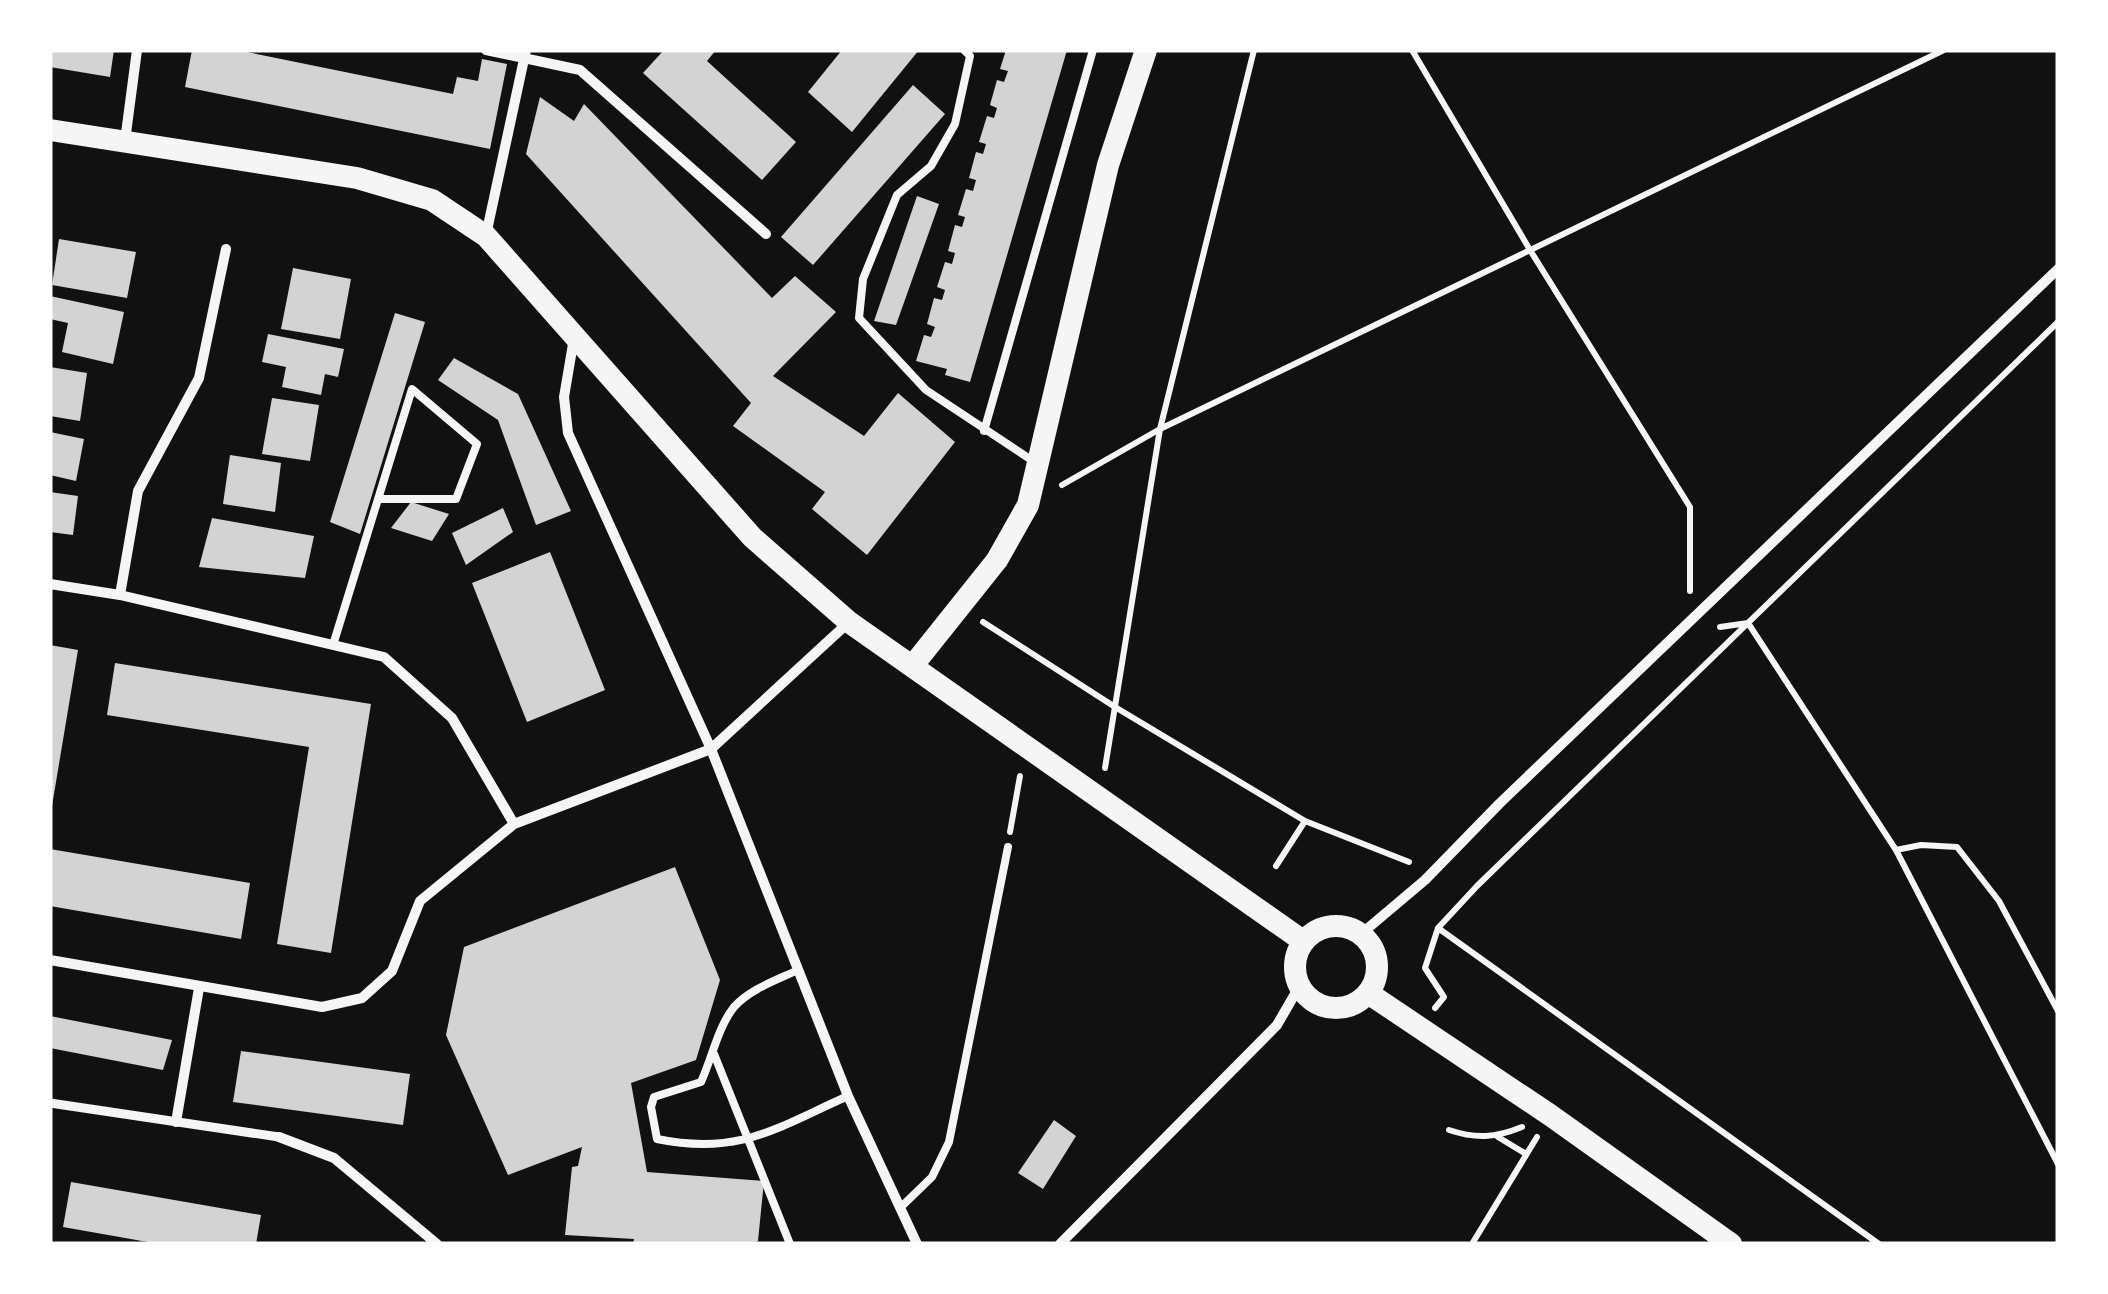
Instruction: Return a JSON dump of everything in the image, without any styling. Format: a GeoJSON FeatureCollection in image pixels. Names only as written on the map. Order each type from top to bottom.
{"type":"FeatureCollection","features":[{"type":"Feature","properties":{"kind":"main road"},"geometry":{"type":"LineString","coordinates":[[914,664],[997,560],[1028,505],[1108,165],[1146,50]]}},
{"type":"Feature","properties":{"kind":"main road"},"geometry":{"type":"LineString","coordinates":[[50,130],[356,178],[432,200],[486,236],[752,538],[849,622],[914,664],[1303,941]]}},
{"type":"Feature","properties":{"kind":"main road"},"geometry":{"type":"LineString","coordinates":[[1331,926],[1347,927],[1361,934],[1372,947],[1377,962],[1376,978],[1368,992],[1356,1003],[1340,1008],[1324,1007],[1310,999],[1299,987],[1294,972],[1303,941],[1316,930],[1331,926]]}},
{"type":"Feature","properties":{"kind":"main road"},"geometry":{"type":"LineString","coordinates":[[1368,992],[1731,1244]]}},
{"type":"Feature","properties":{"kind":"street"},"geometry":{"type":"LineString","coordinates":[[125,142],[137,50]]}},
{"type":"Feature","properties":{"kind":"street"},"geometry":{"type":"LineString","coordinates":[[486,50],[525,55],[580,70],[766,234]]}},
{"type":"Feature","properties":{"kind":"street"},"geometry":{"type":"LineString","coordinates":[[486,236],[525,55]]}},
{"type":"Feature","properties":{"kind":"street"},"geometry":{"type":"LineString","coordinates":[[120,594],[138,491],[199,378],[226,249]]}},
{"type":"Feature","properties":{"kind":"street"},"geometry":{"type":"LineString","coordinates":[[1361,934],[1424,880],[2058,269]]}},
{"type":"Feature","properties":{"kind":"street"},"geometry":{"type":"LineString","coordinates":[[575,334],[564,397],[568,433],[711,749],[848,1096],[917,1244]]}},
{"type":"Feature","properties":{"kind":"street"},"geometry":{"type":"LineString","coordinates":[[50,584],[120,594],[384,657],[452,718],[514,824]]}},
{"type":"Feature","properties":{"kind":"street"},"geometry":{"type":"LineString","coordinates":[[50,960],[322,1007],[362,998],[392,971],[420,900],[514,824],[711,749],[849,622]]}},
{"type":"Feature","properties":{"kind":"street"},"geometry":{"type":"LineString","coordinates":[[1060,1244],[1276,1025],[1299,987]]}},
{"type":"Feature","properties":{"kind":"street"},"geometry":{"type":"LineString","coordinates":[[176,1122],[199,988]]}},
{"type":"Feature","properties":{"kind":"street"},"geometry":{"type":"LineString","coordinates":[[50,1103],[279,1137],[334,1158],[438,1244]]}},
{"type":"Feature","properties":{"kind":"lane"},"geometry":{"type":"LineString","coordinates":[[964,50],[970,56],[955,124],[930,166],[898,196],[863,279],[860,318],[926,390],[984,432],[1037,463]]}},
{"type":"Feature","properties":{"kind":"lane"},"geometry":{"type":"LineString","coordinates":[[984,432],[1093,50]]}},
{"type":"Feature","properties":{"kind":"lane"},"geometry":{"type":"LineString","coordinates":[[333,644],[412,389],[477,444],[456,499],[378,499]]}},
{"type":"Feature","properties":{"kind":"lane"},"geometry":{"type":"LineString","coordinates":[[900,1208],[932,1177],[949,1142],[1008,847]]}},
{"type":"Feature","properties":{"kind":"lane"},"geometry":{"type":"LineString","coordinates":[[798,970],[750,994],[734,1007],[701,1082],[654,1097],[651,1107],[657,1138],[725,1145],[748,1140],[848,1096]]}},
{"type":"Feature","properties":{"kind":"lane"},"geometry":{"type":"LineString","coordinates":[[714,1054],[790,1244]]}},
{"type":"Feature","properties":{"kind":"path"},"geometry":{"type":"LineString","coordinates":[[1100,797],[1160,429],[1254,50]]}},
{"type":"Feature","properties":{"kind":"path"},"geometry":{"type":"LineString","coordinates":[[1412,50],[1690,508],[1690,590]]}},
{"type":"Feature","properties":{"kind":"path"},"geometry":{"type":"LineString","coordinates":[[1028,505],[1160,429],[1944,50]]}},
{"type":"Feature","properties":{"kind":"path"},"geometry":{"type":"LineString","coordinates":[[1444,997],[1425,968],[1438,928],[2058,322]]}},
{"type":"Feature","properties":{"kind":"path"},"geometry":{"type":"LineString","coordinates":[[960,606],[1116,707],[1305,821],[1409,862]]}},
{"type":"Feature","properties":{"kind":"path"},"geometry":{"type":"LineString","coordinates":[[1720,627],[1748,623]]}},
{"type":"Feature","properties":{"kind":"path"},"geometry":{"type":"LineString","coordinates":[[1748,623],[1896,850],[2058,1164]]}},
{"type":"Feature","properties":{"kind":"path"},"geometry":{"type":"LineString","coordinates":[[1008,847],[1026,745]]}},
{"type":"Feature","properties":{"kind":"path"},"geometry":{"type":"LineString","coordinates":[[1276,866],[1305,821]]}},
{"type":"Feature","properties":{"kind":"path"},"geometry":{"type":"LineString","coordinates":[[1896,850],[1921,845],[1956,847],[1999,901],[2058,1011]]}},
{"type":"Feature","properties":{"kind":"path"},"geometry":{"type":"LineString","coordinates":[[1438,928],[1880,1244]]}},
{"type":"Feature","properties":{"kind":"path"},"geometry":{"type":"LineString","coordinates":[[1449,1130],[1470,1138],[1498,1136],[1522,1127]]}},
{"type":"Feature","properties":{"kind":"path"},"geometry":{"type":"LineString","coordinates":[[1498,1136],[1526,1154]]}},
{"type":"Feature","properties":{"kind":"path"},"geometry":{"type":"LineString","coordinates":[[1472,1244],[1537,1136]]}},
{"type":"Feature","properties":{"kind":"building"},"geometry":{"type":"Polygon","coordinates":[[[50,50],[114,50],[110,77],[50,67],[50,50]]]}},
{"type":"Feature","properties":{"kind":"building"},"geometry":{"type":"Polygon","coordinates":[[[192,50],[237,50],[453,94],[457,77],[478,81],[482,59],[507,64],[490,149],[185,87],[192,50]]]}},
{"type":"Feature","properties":{"kind":"building"},"geometry":{"type":"Polygon","coordinates":[[[664,50],[716,50],[707,61],[796,142],[762,180],[643,73],[664,50]]]}},
{"type":"Feature","properties":{"kind":"building"},"geometry":{"type":"Polygon","coordinates":[[[842,50],[919,50],[852,132],[808,92],[842,50]]]}},
{"type":"Feature","properties":{"kind":"building"},"geometry":{"type":"Polygon","coordinates":[[[1006,50],[1067,50],[970,382],[945,375],[947,369],[916,361],[924,335],[931,337],[935,327],[927,324],[934,298],[942,300],[945,290],[937,287],[945,262],[952,264],[955,253],[948,251],[955,225],[962,227],[965,217],[958,215],[966,189],[973,191],[976,180],[969,178],[976,152],[983,154],[986,144],[979,142],[987,116],[994,118],[997,108],[990,105],[997,80],[1004,82],[1008,71],[1000,69],[1006,50]]]}},
{"type":"Feature","properties":{"kind":"building"},"geometry":{"type":"Polygon","coordinates":[[[913,85],[945,114],[813,265],[781,237],[913,85]]]}},
{"type":"Feature","properties":{"kind":"building"},"geometry":{"type":"Polygon","coordinates":[[[540,97],[574,121],[584,104],[772,298],[795,276],[836,312],[773,376],[864,436],[898,393],[955,442],[867,555],[812,509],[825,492],[733,426],[751,403],[526,154],[540,97]]]}},
{"type":"Feature","properties":{"kind":"building"},"geometry":{"type":"Polygon","coordinates":[[[917,196],[939,204],[896,325],[874,321],[917,196]]]}},
{"type":"Feature","properties":{"kind":"building"},"geometry":{"type":"Polygon","coordinates":[[[59,239],[136,252],[127,298],[52,285],[59,239]]]}},
{"type":"Feature","properties":{"kind":"building"},"geometry":{"type":"Polygon","coordinates":[[[293,268],[351,279],[340,339],[281,329],[293,268]]]}},
{"type":"Feature","properties":{"kind":"building"},"geometry":{"type":"Polygon","coordinates":[[[50,296],[124,312],[113,364],[62,352],[68,323],[50,319],[50,296]]]}},
{"type":"Feature","properties":{"kind":"building"},"geometry":{"type":"Polygon","coordinates":[[[395,313],[425,322],[360,534],[330,522],[395,313]]]}},
{"type":"Feature","properties":{"kind":"building"},"geometry":{"type":"Polygon","coordinates":[[[268,334],[344,349],[338,377],[325,374],[321,395],[282,387],[286,367],[262,362],[268,334]]]}},
{"type":"Feature","properties":{"kind":"building"},"geometry":{"type":"Polygon","coordinates":[[[454,358],[518,394],[571,511],[536,525],[498,420],[438,380],[454,358]]]}},
{"type":"Feature","properties":{"kind":"building"},"geometry":{"type":"Polygon","coordinates":[[[50,367],[87,373],[80,421],[50,416],[50,367]]]}},
{"type":"Feature","properties":{"kind":"building"},"geometry":{"type":"Polygon","coordinates":[[[272,398],[319,405],[310,461],[262,454],[272,398]]]}},
{"type":"Feature","properties":{"kind":"building"},"geometry":{"type":"Polygon","coordinates":[[[50,432],[84,439],[76,481],[50,475],[50,432]]]}},
{"type":"Feature","properties":{"kind":"building"},"geometry":{"type":"Polygon","coordinates":[[[230,455],[281,463],[275,512],[223,504],[230,455]]]}},
{"type":"Feature","properties":{"kind":"building"},"geometry":{"type":"Polygon","coordinates":[[[50,492],[78,496],[73,535],[50,532],[50,492]]]}},
{"type":"Feature","properties":{"kind":"building"},"geometry":{"type":"Polygon","coordinates":[[[411,502],[449,514],[432,541],[391,528],[411,502]]]}},
{"type":"Feature","properties":{"kind":"building"},"geometry":{"type":"Polygon","coordinates":[[[503,508],[513,532],[466,565],[452,533],[503,508]]]}},
{"type":"Feature","properties":{"kind":"building"},"geometry":{"type":"Polygon","coordinates":[[[212,518],[314,536],[305,578],[199,567],[212,518]]]}},
{"type":"Feature","properties":{"kind":"building"},"geometry":{"type":"Polygon","coordinates":[[[550,552],[605,690],[527,722],[472,583],[550,552]]]}},
{"type":"Feature","properties":{"kind":"building"},"geometry":{"type":"Polygon","coordinates":[[[50,645],[78,650],[52,806],[50,806],[50,645]]]}},
{"type":"Feature","properties":{"kind":"building"},"geometry":{"type":"Polygon","coordinates":[[[115,663],[371,704],[331,953],[277,944],[309,747],[107,715],[115,663]]]}},
{"type":"Feature","properties":{"kind":"building"},"geometry":{"type":"Polygon","coordinates":[[[50,849],[250,883],[241,939],[50,906],[50,849]]]}},
{"type":"Feature","properties":{"kind":"building"},"geometry":{"type":"Polygon","coordinates":[[[675,867],[720,980],[696,1060],[631,1083],[647,1172],[764,1181],[758,1241],[751,1244],[633,1244],[634,1239],[565,1235],[572,1167],[578,1166],[582,1147],[508,1175],[446,1035],[464,947],[675,867]]]}},
{"type":"Feature","properties":{"kind":"building"},"geometry":{"type":"Polygon","coordinates":[[[50,1016],[172,1040],[163,1070],[50,1048],[50,1016]]]}},
{"type":"Feature","properties":{"kind":"building"},"geometry":{"type":"Polygon","coordinates":[[[241,1051],[410,1074],[403,1125],[233,1102],[241,1051]]]}},
{"type":"Feature","properties":{"kind":"building"},"geometry":{"type":"Polygon","coordinates":[[[1054,1120],[1076,1136],[1043,1189],[1018,1173],[1054,1120]]]}},
{"type":"Feature","properties":{"kind":"building"},"geometry":{"type":"Polygon","coordinates":[[[71,1182],[261,1215],[256,1244],[159,1244],[63,1227],[71,1182]]]}}]}
